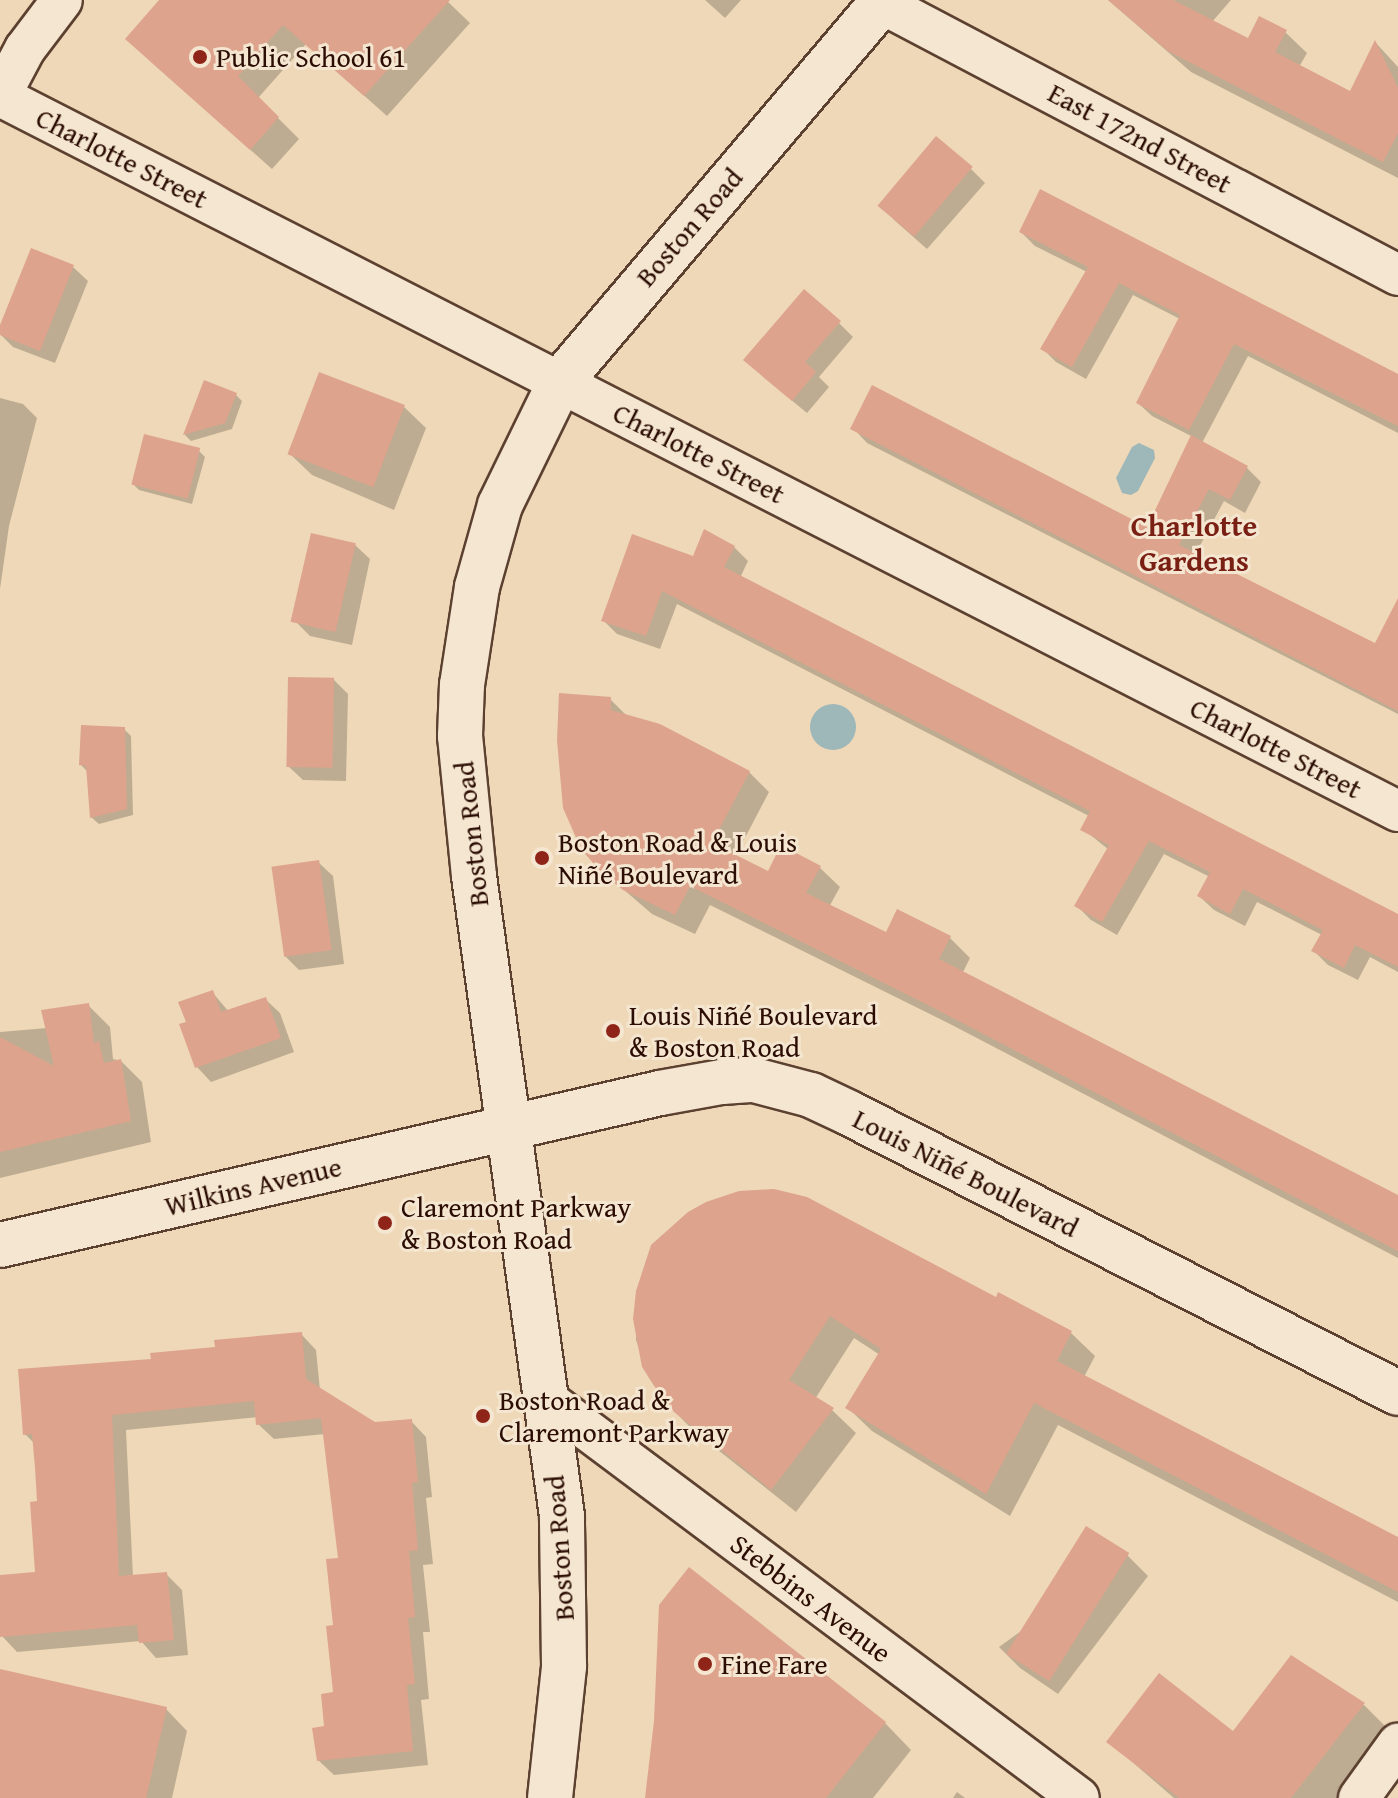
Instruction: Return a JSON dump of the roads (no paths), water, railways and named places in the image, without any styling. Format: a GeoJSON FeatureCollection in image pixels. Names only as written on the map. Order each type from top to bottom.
{"type":"FeatureCollection","features":[{"type":"Feature","properties":{"kind":"main road","name":"Boston Road"},"geometry":{"type":"LineString","coordinates":[[550,1798],[564,1666],[566,1587],[562,1516],[543,1397],[472,860],[460,736],[462,685],[486,549],[500,505],[560,382],[883,2]]}},
{"type":"Feature","properties":{"kind":"main road","name":"Louis Niñé Boulevard"},"geometry":{"type":"LineString","coordinates":[[507,1127],[722,1082],[754,1080],[778,1085],[849,1113],[1398,1393]]}},
{"type":"Feature","properties":{"kind":"main road","name":"Wilkins Avenue"},"geometry":{"type":"LineString","coordinates":[[0,1245],[507,1127]]}},
{"type":"Feature","properties":{"kind":"street"},"geometry":{"type":"LineString","coordinates":[[0,96],[25,49],[62,0]]}},
{"type":"Feature","properties":{"kind":"street","name":"East 172nd Street"},"geometry":{"type":"LineString","coordinates":[[883,2],[1398,275]]}},
{"type":"Feature","properties":{"kind":"street","name":"Charlotte Street"},"geometry":{"type":"LineString","coordinates":[[0,96],[1398,811]]}},
{"type":"Feature","properties":{"kind":"street","name":"Stebbins Avenue"},"geometry":{"type":"LineString","coordinates":[[543,1397],[1079,1798]]}},
{"type":"Feature","properties":{"kind":"street"},"geometry":{"type":"LineString","coordinates":[[1359,1798],[1398,1744]]}},
{"type":"Feature","properties":{"kind":"water"},"geometry":{"type":"Polygon","coordinates":[[[1139,443],[1154,450],[1155,458],[1138,491],[1131,495],[1122,493],[1116,478],[1132,447],[1139,443]]]}},
{"type":"Feature","properties":{"kind":"water"},"geometry":{"type":"Polygon","coordinates":[[[833,704],[850,710],[856,727],[850,744],[833,750],[816,744],[810,727],[816,710],[833,704]]]}},
{"type":"Feature","properties":{"kind":"place","name":"Public School 61"},"geometry":{"type":"Point","coordinates":[200,57]}},
{"type":"Feature","properties":{"kind":"place","name":"Boston Road & Louis Niñé Boulevard"},"geometry":{"type":"Point","coordinates":[542,858]}},
{"type":"Feature","properties":{"kind":"place","name":"Louis Niñé Boulevard & Boston Road"},"geometry":{"type":"Point","coordinates":[613,1031]}},
{"type":"Feature","properties":{"kind":"place","name":"Claremont Parkway & Boston Road"},"geometry":{"type":"Point","coordinates":[385,1223]}},
{"type":"Feature","properties":{"kind":"place","name":"Boston Road & Claremont Parkway"},"geometry":{"type":"Point","coordinates":[483,1416]}},
{"type":"Feature","properties":{"kind":"place","name":"Fine Fare"},"geometry":{"type":"Point","coordinates":[705,1664]}},
{"type":"Feature","properties":{"kind":"district","name":"Charlotte Gardens"},"geometry":{"type":"Point","coordinates":[1194,542]}}]}
